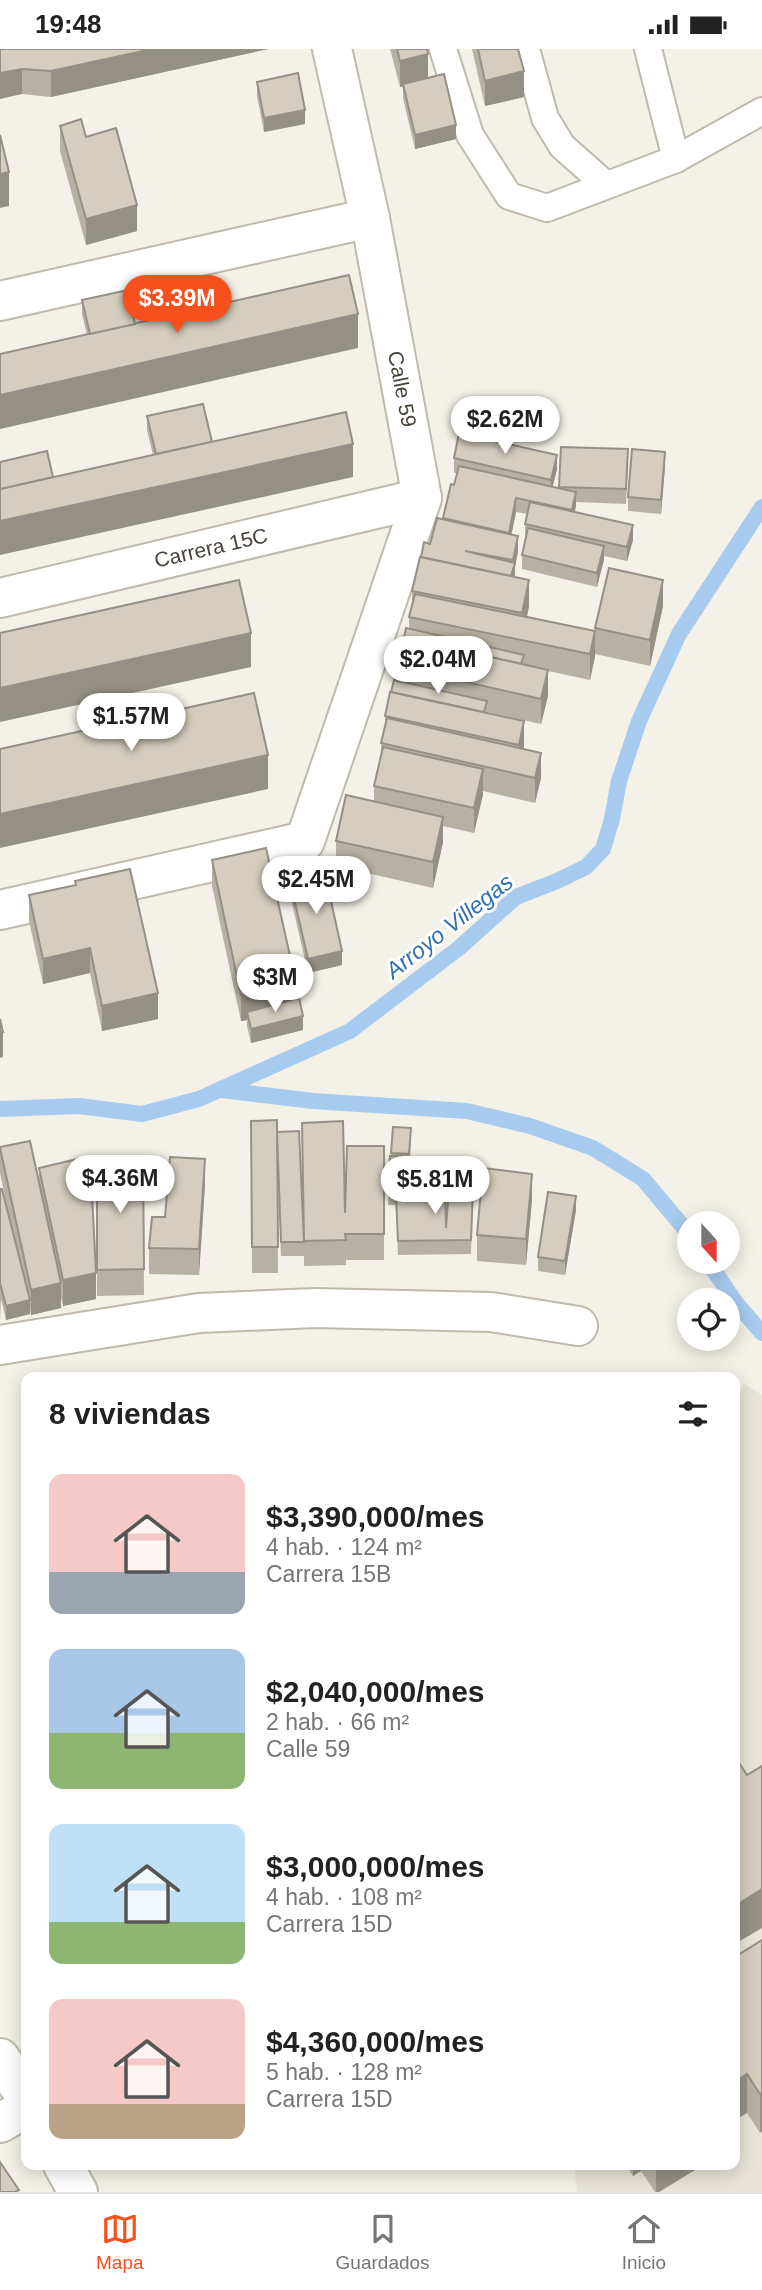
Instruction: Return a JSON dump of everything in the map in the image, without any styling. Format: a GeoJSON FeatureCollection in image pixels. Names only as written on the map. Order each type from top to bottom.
{"type":"FeatureCollection","features":[{"type":"Feature","properties":{"kind":"street","name":"Calle 59"},"geometry":{"type":"LineString","coordinates":[[0,910],[305,841],[422,498],[370,219],[331,49]]}},
{"type":"Feature","properties":{"kind":"street"},"geometry":{"type":"LineString","coordinates":[[0,301],[370,219]]}},
{"type":"Feature","properties":{"kind":"street","name":"Carrera 15C"},"geometry":{"type":"LineString","coordinates":[[0,598],[422,498]]}},
{"type":"Feature","properties":{"kind":"street"},"geometry":{"type":"LineString","coordinates":[[0,1345],[199,1313],[315,1308],[491,1312],[578,1326]]}},
{"type":"Feature","properties":{"kind":"street"},"geometry":{"type":"LineString","coordinates":[[0,2058],[21,2090]]}},
{"type":"Feature","properties":{"kind":"street"},"geometry":{"type":"LineString","coordinates":[[0,2123],[21,2111]]}},
{"type":"Feature","properties":{"kind":"street"},"geometry":{"type":"LineString","coordinates":[[66,2170],[78,2192]]}},
{"type":"Feature","properties":{"kind":"lane"},"geometry":{"type":"LineString","coordinates":[[443,49],[470,135],[509,196],[547,208],[676,159],[762,111]]}},
{"type":"Feature","properties":{"kind":"lane"},"geometry":{"type":"LineString","coordinates":[[526,49],[545,118],[562,146],[606,185]]}},
{"type":"Feature","properties":{"kind":"lane"},"geometry":{"type":"LineString","coordinates":[[648,49],[676,159]]}},
{"type":"Feature","properties":{"kind":"shaded area"},"geometry":{"type":"Polygon","coordinates":[[[743,1383],[762,1395],[762,2192],[577,2192],[575,2170],[740,2170],[740,1396],[743,1383]]]}},
{"type":"Feature","properties":{"kind":"building"},"geometry":{"type":"Polygon","coordinates":[[[0,49],[152,49],[51,71],[22,69],[0,73],[0,49]]]}},
{"type":"Feature","properties":{"kind":"building"},"geometry":{"type":"Polygon","coordinates":[[[397,49],[427,49],[428,54],[400,61],[397,49]]]}},
{"type":"Feature","properties":{"kind":"building"},"geometry":{"type":"Polygon","coordinates":[[[478,49],[518,49],[524,71],[485,81],[478,49]]]}},
{"type":"Feature","properties":{"kind":"building"},"geometry":{"type":"Polygon","coordinates":[[[298,73],[305,110],[264,118],[257,82],[298,73]]]}},
{"type":"Feature","properties":{"kind":"building"},"geometry":{"type":"Polygon","coordinates":[[[444,74],[456,125],[415,135],[403,84],[444,74]]]}},
{"type":"Feature","properties":{"kind":"building"},"geometry":{"type":"Polygon","coordinates":[[[81,119],[86,137],[116,128],[137,205],[86,219],[60,126],[81,119]]]}},
{"type":"Feature","properties":{"kind":"building"},"geometry":{"type":"Polygon","coordinates":[[[0,135],[9,172],[0,174],[0,135]]]}},
{"type":"Feature","properties":{"kind":"building"},"geometry":{"type":"Polygon","coordinates":[[[349,275],[358,314],[0,395],[0,354],[349,275]]]}},
{"type":"Feature","properties":{"kind":"building"},"geometry":{"type":"Polygon","coordinates":[[[128,290],[135,324],[90,334],[82,300],[128,290]]]}},
{"type":"Feature","properties":{"kind":"building"},"geometry":{"type":"Polygon","coordinates":[[[203,404],[212,442],[156,454],[147,416],[203,404]]]}},
{"type":"Feature","properties":{"kind":"building"},"geometry":{"type":"Polygon","coordinates":[[[346,412],[353,444],[0,521],[0,489],[346,412]]]}},
{"type":"Feature","properties":{"kind":"building"},"geometry":{"type":"Polygon","coordinates":[[[459,433],[557,455],[551,480],[454,458],[459,433]]]}},
{"type":"Feature","properties":{"kind":"building"},"geometry":{"type":"Polygon","coordinates":[[[561,447],[628,449],[626,489],[559,487],[561,447]]]}},
{"type":"Feature","properties":{"kind":"building"},"geometry":{"type":"Polygon","coordinates":[[[632,449],[665,452],[661,500],[628,497],[632,449]]]}},
{"type":"Feature","properties":{"kind":"building"},"geometry":{"type":"Polygon","coordinates":[[[47,451],[53,477],[0,489],[0,462],[47,451]]]}},
{"type":"Feature","properties":{"kind":"building"},"geometry":{"type":"Polygon","coordinates":[[[459,466],[576,492],[572,510],[516,498],[509,533],[443,518],[451,484],[454,485],[459,466]]]}},
{"type":"Feature","properties":{"kind":"building"},"geometry":{"type":"Polygon","coordinates":[[[530,502],[633,525],[627,547],[525,524],[530,502]]]}},
{"type":"Feature","properties":{"kind":"building"},"geometry":{"type":"Polygon","coordinates":[[[437,518],[518,536],[513,560],[465,551],[515,563],[511,576],[421,557],[424,542],[430,544],[437,518]]]}},
{"type":"Feature","properties":{"kind":"building"},"geometry":{"type":"Polygon","coordinates":[[[528,528],[604,546],[597,573],[522,555],[528,528]]]}},
{"type":"Feature","properties":{"kind":"building"},"geometry":{"type":"Polygon","coordinates":[[[420,557],[529,580],[522,613],[412,591],[420,557]]]}},
{"type":"Feature","properties":{"kind":"building"},"geometry":{"type":"Polygon","coordinates":[[[609,568],[663,580],[650,640],[595,628],[609,568]]]}},
{"type":"Feature","properties":{"kind":"building"},"geometry":{"type":"Polygon","coordinates":[[[239,580],[251,633],[0,688],[0,633],[239,580]]]}},
{"type":"Feature","properties":{"kind":"building"},"geometry":{"type":"Polygon","coordinates":[[[415,594],[595,631],[590,654],[409,617],[415,594]]]}},
{"type":"Feature","properties":{"kind":"building"},"geometry":{"type":"Polygon","coordinates":[[[406,628],[524,655],[521,664],[404,638],[406,628]]]}},
{"type":"Feature","properties":{"kind":"building"},"geometry":{"type":"Polygon","coordinates":[[[403,637],[548,670],[541,699],[396,666],[403,637]]]}},
{"type":"Feature","properties":{"kind":"building"},"geometry":{"type":"Polygon","coordinates":[[[394,680],[487,701],[484,712],[391,692],[394,680]]]}},
{"type":"Feature","properties":{"kind":"building"},"geometry":{"type":"Polygon","coordinates":[[[390,692],[524,721],[519,745],[385,716],[390,692]]]}},
{"type":"Feature","properties":{"kind":"building"},"geometry":{"type":"Polygon","coordinates":[[[254,693],[268,755],[0,814],[0,749],[254,693]]]}},
{"type":"Feature","properties":{"kind":"building"},"geometry":{"type":"Polygon","coordinates":[[[387,718],[541,753],[535,778],[381,743],[387,718]]]}},
{"type":"Feature","properties":{"kind":"building"},"geometry":{"type":"Polygon","coordinates":[[[383,747],[483,769],[474,808],[374,786],[383,747]]]}},
{"type":"Feature","properties":{"kind":"building"},"geometry":{"type":"Polygon","coordinates":[[[346,795],[443,817],[433,862],[336,841],[346,795]]]}},
{"type":"Feature","properties":{"kind":"building"},"geometry":{"type":"Polygon","coordinates":[[[266,848],[296,983],[241,995],[212,860],[266,848]]]}},
{"type":"Feature","properties":{"kind":"building"},"geometry":{"type":"Polygon","coordinates":[[[130,869],[158,993],[102,1006],[90,948],[43,959],[29,895],[130,869]]]}},
{"type":"Feature","properties":{"kind":"building"},"geometry":{"type":"Polygon","coordinates":[[[325,874],[342,951],[308,959],[290,881],[325,874]]]}},
{"type":"Feature","properties":{"kind":"building"},"geometry":{"type":"Polygon","coordinates":[[[299,998],[303,1016],[251,1029],[247,1012],[299,998]]]}},
{"type":"Feature","properties":{"kind":"building"},"geometry":{"type":"Polygon","coordinates":[[[277,1120],[278,1247],[252,1247],[251,1121],[277,1120]]]}},
{"type":"Feature","properties":{"kind":"building"},"geometry":{"type":"Polygon","coordinates":[[[343,1121],[345,1213],[347,1146],[384,1146],[384,1234],[345,1234],[346,1240],[304,1241],[302,1123],[343,1121]]]}},
{"type":"Feature","properties":{"kind":"building"},"geometry":{"type":"Polygon","coordinates":[[[393,1127],[411,1128],[409,1154],[391,1153],[393,1127]]]}},
{"type":"Feature","properties":{"kind":"building"},"geometry":{"type":"Polygon","coordinates":[[[299,1131],[304,1242],[281,1242],[277,1132],[299,1131]]]}},
{"type":"Feature","properties":{"kind":"building"},"geometry":{"type":"Polygon","coordinates":[[[30,1141],[61,1283],[31,1290],[0,1148],[30,1141]]]}},
{"type":"Feature","properties":{"kind":"building"},"geometry":{"type":"Polygon","coordinates":[[[90,1156],[96,1273],[63,1280],[39,1168],[90,1156]]]}},
{"type":"Feature","properties":{"kind":"building"},"geometry":{"type":"Polygon","coordinates":[[[390,1156],[410,1157],[409,1191],[388,1191],[390,1156]]]}},
{"type":"Feature","properties":{"kind":"building"},"geometry":{"type":"Polygon","coordinates":[[[170,1157],[205,1159],[199,1249],[149,1248],[152,1217],[165,1217],[170,1157]]]}},
{"type":"Feature","properties":{"kind":"building"},"geometry":{"type":"Polygon","coordinates":[[[143,1159],[144,1269],[97,1270],[97,1160],[143,1159]]]}},
{"type":"Feature","properties":{"kind":"building"},"geometry":{"type":"Polygon","coordinates":[[[483,1168],[532,1174],[526,1239],[477,1235],[483,1168]]]}},
{"type":"Feature","properties":{"kind":"building"},"geometry":{"type":"Polygon","coordinates":[[[449,1187],[473,1187],[471,1240],[398,1241],[396,1195],[445,1193],[446,1228],[449,1187]]]}},
{"type":"Feature","properties":{"kind":"building"},"geometry":{"type":"Polygon","coordinates":[[[0,1189],[30,1300],[6,1306],[0,1283],[0,1189]]]}},
{"type":"Feature","properties":{"kind":"building"},"geometry":{"type":"Polygon","coordinates":[[[548,1192],[576,1196],[565,1261],[538,1257],[548,1192]]]}},
{"type":"Feature","properties":{"kind":"building"},"geometry":{"type":"Polygon","coordinates":[[[740,1764],[747,1775],[762,1766],[762,1889],[740,1903],[740,1764]]]}},
{"type":"Feature","properties":{"kind":"building"},"geometry":{"type":"Polygon","coordinates":[[[762,1940],[760,2094],[747,2074],[740,2079],[740,1954],[762,1940]]]}},
{"type":"Feature","properties":{"kind":"building"},"geometry":{"type":"Polygon","coordinates":[[[0,2162],[19,2190],[0,2192],[0,2162]]]}},
{"type":"Feature","properties":{"kind":"waterway","name":"Arroyo Villegas"},"geometry":{"type":"LineString","coordinates":[[0,1109],[79,1106],[142,1114],[199,1099],[350,1031],[459,948],[516,897],[586,867],[603,849],[619,781],[639,721],[679,634],[762,507]]}},
{"type":"Feature","properties":{"kind":"waterway"},"geometry":{"type":"LineString","coordinates":[[222,1090],[313,1101],[467,1111],[530,1126],[593,1148],[643,1179],[677,1220]]}},
{"type":"Feature","properties":{"kind":"waterway"},"geometry":{"type":"LineString","coordinates":[[716,1274],[736,1303],[762,1333]]}}]}
